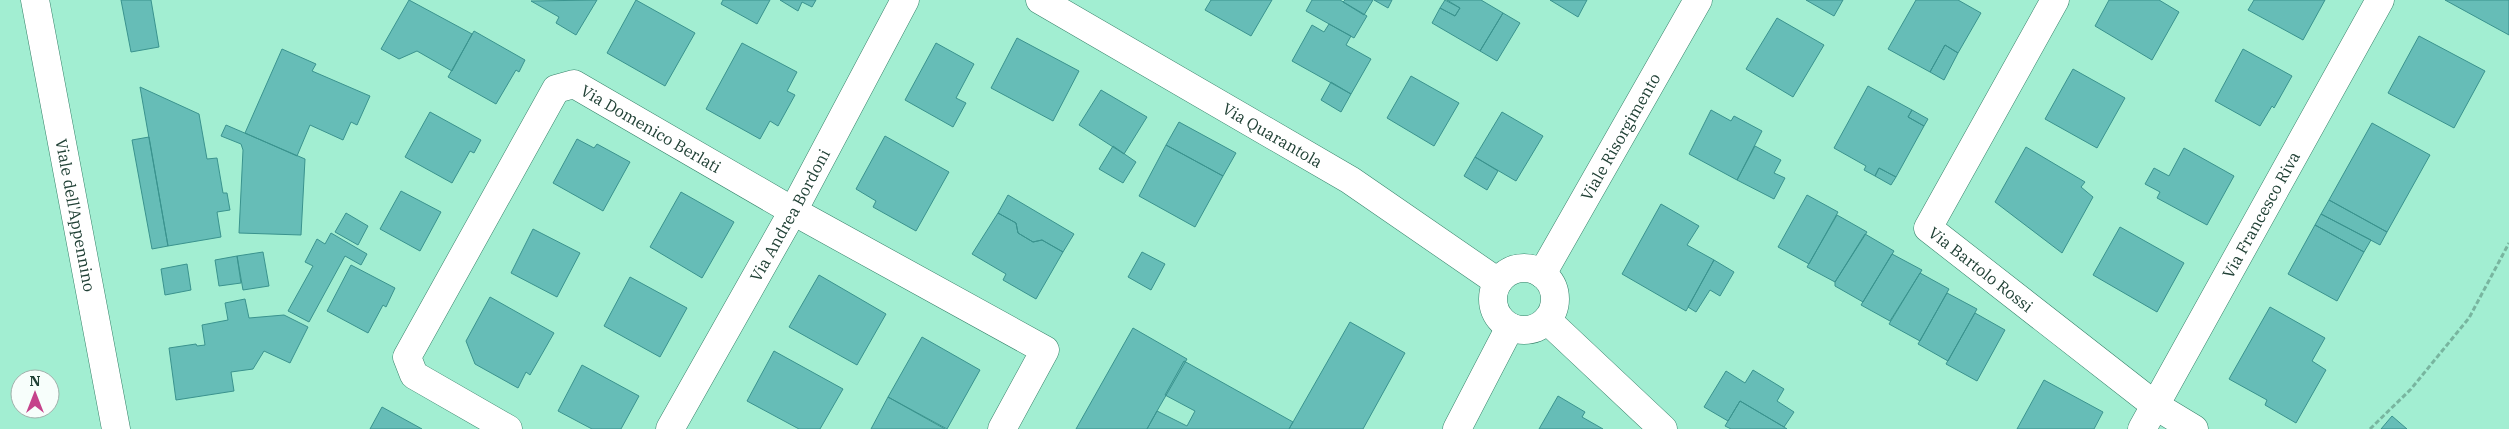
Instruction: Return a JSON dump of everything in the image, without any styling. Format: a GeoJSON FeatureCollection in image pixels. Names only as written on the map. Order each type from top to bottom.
{"type":"FeatureCollection","features":[{"type":"Feature","properties":{"kind":"street","name":"Viale dell'Appennino"},"geometry":{"type":"LineString","coordinates":[[35,0],[116,429]]}},
{"type":"Feature","properties":{"kind":"street","name":"Via Andrea Bordoni"},"geometry":{"type":"LineString","coordinates":[[677,426],[906,0]]}},
{"type":"Feature","properties":{"kind":"street","name":"Via Quarantola"},"geometry":{"type":"LineString","coordinates":[[1040,0],[1350,180],[1498,282]]}},
{"type":"Feature","properties":{"kind":"street","name":"Viale Risorgimento"},"geometry":{"type":"LineString","coordinates":[[1542,274],[1698,0]]}},
{"type":"Feature","properties":{"kind":"street","name":"Via Bartolo Rossi"},"geometry":{"type":"LineString","coordinates":[[2055,0],[1928,228],[2149,418],[2194,429]]}},
{"type":"Feature","properties":{"kind":"street","name":"Via Francesco Riva"},"geometry":{"type":"LineString","coordinates":[[2149,418],[2380,0]]}},
{"type":"Feature","properties":{"kind":"street","name":"Via Domenico Berlati"},"geometry":{"type":"LineString","coordinates":[[508,429],[414,375],[407,357],[556,89],[574,84],[793,211],[1045,350],[1002,429]]}},
{"type":"Feature","properties":{"kind":"street"},"geometry":{"type":"LineString","coordinates":[[1523,268],[1542,274],[1550,282],[1554,297],[1552,312],[1539,327],[1530,330],[1510,327],[1499,317],[1493,302],[1498,282],[1513,270],[1523,268]]}},
{"type":"Feature","properties":{"kind":"street"},"geometry":{"type":"LineString","coordinates":[[1546,320],[1663,429]]}},
{"type":"Feature","properties":{"kind":"street"},"geometry":{"type":"LineString","coordinates":[[1456,429],[1510,327]]}},
{"type":"Feature","properties":{"kind":"path"},"geometry":{"type":"LineString","coordinates":[[2370,429],[2411,389],[2469,318],[2509,243]]}},
{"type":"Feature","properties":{"kind":"building"},"geometry":{"type":"Polygon","coordinates":[[[121,0],[151,0],[159,47],[131,52],[121,0]]]}},
{"type":"Feature","properties":{"kind":"building"},"geometry":{"type":"Polygon","coordinates":[[[409,0],[472,34],[452,71],[417,51],[399,59],[381,49],[409,0]]]}},
{"type":"Feature","properties":{"kind":"building"},"geometry":{"type":"Polygon","coordinates":[[[597,0],[576,35],[556,23],[559,17],[531,1],[597,0]]]}},
{"type":"Feature","properties":{"kind":"building"},"geometry":{"type":"Polygon","coordinates":[[[636,0],[695,33],[665,86],[607,53],[636,0]]]}},
{"type":"Feature","properties":{"kind":"building"},"geometry":{"type":"Polygon","coordinates":[[[723,0],[770,0],[757,24],[721,4],[723,0]]]}},
{"type":"Feature","properties":{"kind":"building"},"geometry":{"type":"Polygon","coordinates":[[[780,0],[816,0],[812,7],[802,2],[798,11],[780,0]]]}},
{"type":"Feature","properties":{"kind":"building"},"geometry":{"type":"Polygon","coordinates":[[[1211,0],[1272,0],[1251,36],[1205,10],[1211,0]]]}},
{"type":"Feature","properties":{"kind":"building"},"geometry":{"type":"Polygon","coordinates":[[[1312,0],[1340,0],[1367,16],[1354,38],[1306,11],[1312,0]]]}},
{"type":"Feature","properties":{"kind":"building"},"geometry":{"type":"Polygon","coordinates":[[[1345,0],[1373,0],[1364,15],[1343,2],[1345,0]]]}},
{"type":"Feature","properties":{"kind":"building"},"geometry":{"type":"Polygon","coordinates":[[[1374,0],[1392,0],[1388,8],[1374,0]]]}},
{"type":"Feature","properties":{"kind":"building"},"geometry":{"type":"Polygon","coordinates":[[[1445,0],[1460,8],[1455,16],[1440,8],[1445,0]]]}},
{"type":"Feature","properties":{"kind":"building"},"geometry":{"type":"Polygon","coordinates":[[[1447,0],[1481,0],[1503,13],[1480,51],[1432,23],[1440,8],[1455,16],[1460,8],[1447,0]]]}},
{"type":"Feature","properties":{"kind":"building"},"geometry":{"type":"Polygon","coordinates":[[[1550,0],[1587,0],[1578,17],[1550,0]]]}},
{"type":"Feature","properties":{"kind":"building"},"geometry":{"type":"Polygon","coordinates":[[[1806,0],[1843,0],[1834,16],[1806,0]]]}},
{"type":"Feature","properties":{"kind":"building"},"geometry":{"type":"Polygon","coordinates":[[[1916,0],[1958,0],[1981,13],[1958,53],[1945,45],[1930,72],[1888,49],[1916,0]]]}},
{"type":"Feature","properties":{"kind":"building"},"geometry":{"type":"Polygon","coordinates":[[[2109,0],[2159,0],[2179,12],[2152,60],[2095,26],[2109,0]]]}},
{"type":"Feature","properties":{"kind":"building"},"geometry":{"type":"Polygon","coordinates":[[[2254,0],[2325,0],[2303,40],[2248,10],[2254,0]]]}},
{"type":"Feature","properties":{"kind":"building"},"geometry":{"type":"Polygon","coordinates":[[[2445,0],[2509,0],[2509,35],[2498,29],[2445,0]]]}},
{"type":"Feature","properties":{"kind":"building"},"geometry":{"type":"Polygon","coordinates":[[[1503,13],[1520,23],[1497,61],[1480,51],[1503,13]]]}},
{"type":"Feature","properties":{"kind":"building"},"geometry":{"type":"Polygon","coordinates":[[[1777,18],[1824,45],[1793,97],[1746,69],[1777,18]]]}},
{"type":"Feature","properties":{"kind":"building"},"geometry":{"type":"Polygon","coordinates":[[[1329,24],[1351,36],[1346,45],[1371,59],[1351,94],[1292,61],[1312,25],[1324,32],[1329,24]]]}},
{"type":"Feature","properties":{"kind":"building"},"geometry":{"type":"Polygon","coordinates":[[[474,31],[525,60],[519,72],[516,70],[496,104],[448,77],[474,31]]]}},
{"type":"Feature","properties":{"kind":"building"},"geometry":{"type":"Polygon","coordinates":[[[2419,36],[2485,71],[2454,128],[2388,93],[2419,36]]]}},
{"type":"Feature","properties":{"kind":"building"},"geometry":{"type":"Polygon","coordinates":[[[1017,38],[1079,71],[1053,121],[991,88],[1017,38]]]}},
{"type":"Feature","properties":{"kind":"building"},"geometry":{"type":"Polygon","coordinates":[[[742,43],[797,72],[787,91],[795,95],[778,126],[770,121],[760,139],[706,109],[742,43]]]}},
{"type":"Feature","properties":{"kind":"building"},"geometry":{"type":"Polygon","coordinates":[[[936,43],[974,64],[956,98],[966,103],[953,127],[905,100],[936,43]]]}},
{"type":"Feature","properties":{"kind":"building"},"geometry":{"type":"Polygon","coordinates":[[[1945,45],[1958,53],[1944,80],[1930,72],[1945,45]]]}},
{"type":"Feature","properties":{"kind":"building"},"geometry":{"type":"Polygon","coordinates":[[[282,49],[316,64],[312,71],[370,96],[357,125],[351,122],[343,140],[310,125],[297,156],[245,133],[282,49]]]}},
{"type":"Feature","properties":{"kind":"building"},"geometry":{"type":"Polygon","coordinates":[[[2243,49],[2292,76],[2274,108],[2272,106],[2260,126],[2215,101],[2243,49]]]}},
{"type":"Feature","properties":{"kind":"building"},"geometry":{"type":"Polygon","coordinates":[[[2073,69],[2125,98],[2097,148],[2045,119],[2073,69]]]}},
{"type":"Feature","properties":{"kind":"building"},"geometry":{"type":"Polygon","coordinates":[[[1411,76],[1459,103],[1434,146],[1387,118],[1411,76]]]}},
{"type":"Feature","properties":{"kind":"building"},"geometry":{"type":"Polygon","coordinates":[[[1331,82],[1351,94],[1341,112],[1321,100],[1331,82]]]}},
{"type":"Feature","properties":{"kind":"building"},"geometry":{"type":"Polygon","coordinates":[[[1868,86],[1912,110],[1908,117],[1924,126],[1896,177],[1879,168],[1875,176],[1864,170],[1866,166],[1834,148],[1868,86]]]}},
{"type":"Feature","properties":{"kind":"building"},"geometry":{"type":"Polygon","coordinates":[[[140,87],[199,114],[207,159],[217,158],[223,193],[227,193],[230,210],[217,212],[221,237],[168,246],[140,87]]]}},
{"type":"Feature","properties":{"kind":"building"},"geometry":{"type":"Polygon","coordinates":[[[1101,90],[1147,117],[1124,154],[1079,125],[1101,90]]]}},
{"type":"Feature","properties":{"kind":"building"},"geometry":{"type":"Polygon","coordinates":[[[1711,110],[1731,121],[1734,116],[1762,131],[1737,180],[1689,154],[1711,110]]]}},
{"type":"Feature","properties":{"kind":"building"},"geometry":{"type":"Polygon","coordinates":[[[1912,110],[1928,119],[1924,126],[1908,117],[1912,110]]]}},
{"type":"Feature","properties":{"kind":"building"},"geometry":{"type":"Polygon","coordinates":[[[430,112],[481,140],[474,153],[470,151],[452,183],[405,157],[430,112]]]}},
{"type":"Feature","properties":{"kind":"building"},"geometry":{"type":"Polygon","coordinates":[[[1502,112],[1543,136],[1516,181],[1475,157],[1502,112]]]}},
{"type":"Feature","properties":{"kind":"building"},"geometry":{"type":"Polygon","coordinates":[[[1179,122],[1236,153],[1223,176],[1166,145],[1179,122]]]}},
{"type":"Feature","properties":{"kind":"building"},"geometry":{"type":"Polygon","coordinates":[[[2372,123],[2430,155],[2387,232],[2329,200],[2372,123]]]}},
{"type":"Feature","properties":{"kind":"building"},"geometry":{"type":"Polygon","coordinates":[[[226,125],[305,159],[301,235],[239,233],[243,150],[241,144],[221,136],[226,125]]]}},
{"type":"Feature","properties":{"kind":"building"},"geometry":{"type":"Polygon","coordinates":[[[885,136],[949,172],[916,231],[873,207],[876,201],[856,189],[885,136]]]}},
{"type":"Feature","properties":{"kind":"building"},"geometry":{"type":"Polygon","coordinates":[[[149,137],[168,246],[152,249],[132,140],[149,137]]]}},
{"type":"Feature","properties":{"kind":"building"},"geometry":{"type":"Polygon","coordinates":[[[577,139],[594,148],[597,144],[630,162],[603,211],[553,183],[577,139]]]}},
{"type":"Feature","properties":{"kind":"building"},"geometry":{"type":"Polygon","coordinates":[[[1166,145],[1223,176],[1195,227],[1139,196],[1166,145]]]}},
{"type":"Feature","properties":{"kind":"building"},"geometry":{"type":"Polygon","coordinates":[[[1113,146],[1136,162],[1123,183],[1099,169],[1113,146]]]}},
{"type":"Feature","properties":{"kind":"building"},"geometry":{"type":"Polygon","coordinates":[[[1755,146],[1781,160],[1774,173],[1785,178],[1774,199],[1737,180],[1755,146]]]}},
{"type":"Feature","properties":{"kind":"building"},"geometry":{"type":"Polygon","coordinates":[[[2026,147],[2085,182],[2081,187],[2093,197],[2062,253],[1995,202],[2026,147]]]}},
{"type":"Feature","properties":{"kind":"building"},"geometry":{"type":"Polygon","coordinates":[[[2184,148],[2234,176],[2207,225],[2157,198],[2160,192],[2145,184],[2154,168],[2169,176],[2184,148]]]}},
{"type":"Feature","properties":{"kind":"building"},"geometry":{"type":"Polygon","coordinates":[[[1475,157],[1498,171],[1487,190],[1464,176],[1475,157]]]}},
{"type":"Feature","properties":{"kind":"building"},"geometry":{"type":"Polygon","coordinates":[[[1879,168],[1896,177],[1891,185],[1875,176],[1879,168]]]}},
{"type":"Feature","properties":{"kind":"building"},"geometry":{"type":"Polygon","coordinates":[[[401,191],[441,212],[420,251],[380,229],[401,191]]]}},
{"type":"Feature","properties":{"kind":"building"},"geometry":{"type":"Polygon","coordinates":[[[681,192],[734,222],[702,278],[650,247],[681,192]]]}},
{"type":"Feature","properties":{"kind":"building"},"geometry":{"type":"Polygon","coordinates":[[[1008,195],[1074,234],[1063,252],[1042,240],[1033,242],[1018,233],[1016,223],[998,213],[1008,195]]]}},
{"type":"Feature","properties":{"kind":"building"},"geometry":{"type":"Polygon","coordinates":[[[1807,195],[1838,212],[1809,264],[1778,247],[1807,195]]]}},
{"type":"Feature","properties":{"kind":"building"},"geometry":{"type":"Polygon","coordinates":[[[2329,200],[2387,232],[2380,245],[2321,214],[2329,200]]]}},
{"type":"Feature","properties":{"kind":"building"},"geometry":{"type":"Polygon","coordinates":[[[1661,204],[1699,226],[1687,245],[1714,260],[1686,311],[1622,274],[1661,204]]]}},
{"type":"Feature","properties":{"kind":"building"},"geometry":{"type":"Polygon","coordinates":[[[346,213],[368,226],[358,245],[335,232],[346,213]]]}},
{"type":"Feature","properties":{"kind":"building"},"geometry":{"type":"Polygon","coordinates":[[[998,213],[1016,223],[1018,233],[1033,242],[1042,240],[1063,252],[1036,299],[1003,280],[1006,274],[972,254],[998,213]]]}},
{"type":"Feature","properties":{"kind":"building"},"geometry":{"type":"Polygon","coordinates":[[[2321,214],[2371,240],[2364,252],[2315,225],[2321,214]]]}},
{"type":"Feature","properties":{"kind":"building"},"geometry":{"type":"Polygon","coordinates":[[[1837,215],[1867,232],[1835,282],[1807,267],[1837,215]]]}},
{"type":"Feature","properties":{"kind":"building"},"geometry":{"type":"Polygon","coordinates":[[[2315,225],[2364,252],[2337,301],[2288,274],[2315,225]]]}},
{"type":"Feature","properties":{"kind":"building"},"geometry":{"type":"Polygon","coordinates":[[[2120,227],[2184,263],[2157,312],[2093,275],[2120,227]]]}},
{"type":"Feature","properties":{"kind":"building"},"geometry":{"type":"Polygon","coordinates":[[[533,229],[580,253],[557,297],[511,273],[533,229]]]}},
{"type":"Feature","properties":{"kind":"building"},"geometry":{"type":"Polygon","coordinates":[[[331,233],[367,254],[361,265],[345,256],[309,322],[288,311],[313,266],[305,262],[317,239],[325,244],[331,233]]]}},
{"type":"Feature","properties":{"kind":"building"},"geometry":{"type":"Polygon","coordinates":[[[1865,234],[1894,251],[1863,302],[1835,286],[1835,282],[1865,234]]]}},
{"type":"Feature","properties":{"kind":"building"},"geometry":{"type":"Polygon","coordinates":[[[263,252],[269,286],[243,290],[237,256],[263,252]]]}},
{"type":"Feature","properties":{"kind":"building"},"geometry":{"type":"Polygon","coordinates":[[[1142,252],[1165,264],[1151,290],[1128,277],[1142,252]]]}},
{"type":"Feature","properties":{"kind":"building"},"geometry":{"type":"Polygon","coordinates":[[[1892,254],[1922,270],[1890,321],[1861,305],[1892,254]]]}},
{"type":"Feature","properties":{"kind":"building"},"geometry":{"type":"Polygon","coordinates":[[[237,256],[241,283],[219,286],[215,260],[237,256]]]}},
{"type":"Feature","properties":{"kind":"building"},"geometry":{"type":"Polygon","coordinates":[[[1714,260],[1734,272],[1720,296],[1710,290],[1696,312],[1688,307],[1714,260]]]}},
{"type":"Feature","properties":{"kind":"building"},"geometry":{"type":"Polygon","coordinates":[[[187,264],[191,290],[165,295],[161,269],[187,264]]]}},
{"type":"Feature","properties":{"kind":"building"},"geometry":{"type":"Polygon","coordinates":[[[351,265],[395,288],[386,307],[383,305],[368,333],[327,311],[351,265]]]}},
{"type":"Feature","properties":{"kind":"building"},"geometry":{"type":"Polygon","coordinates":[[[1920,273],[1949,289],[1920,341],[1889,324],[1920,273]]]}},
{"type":"Feature","properties":{"kind":"building"},"geometry":{"type":"Polygon","coordinates":[[[819,275],[886,314],[857,365],[789,327],[819,275]]]}},
{"type":"Feature","properties":{"kind":"building"},"geometry":{"type":"Polygon","coordinates":[[[630,277],[687,308],[660,357],[604,326],[630,277]]]}},
{"type":"Feature","properties":{"kind":"building"},"geometry":{"type":"Polygon","coordinates":[[[1947,293],[1977,309],[1948,361],[1918,344],[1947,293]]]}},
{"type":"Feature","properties":{"kind":"building"},"geometry":{"type":"Polygon","coordinates":[[[490,297],[554,333],[530,375],[526,372],[518,388],[475,364],[466,341],[490,297]]]}},
{"type":"Feature","properties":{"kind":"building"},"geometry":{"type":"Polygon","coordinates":[[[245,299],[249,318],[284,315],[308,327],[290,363],[264,351],[253,369],[231,372],[234,391],[176,400],[169,348],[196,344],[197,346],[205,345],[202,325],[228,320],[225,303],[245,299]]]}},
{"type":"Feature","properties":{"kind":"building"},"geometry":{"type":"Polygon","coordinates":[[[2270,307],[2325,338],[2312,361],[2326,370],[2296,423],[2265,405],[2267,400],[2229,379],[2270,307]]]}},
{"type":"Feature","properties":{"kind":"building"},"geometry":{"type":"Polygon","coordinates":[[[1975,313],[2005,330],[1977,381],[1946,364],[1975,313]]]}},
{"type":"Feature","properties":{"kind":"building"},"geometry":{"type":"Polygon","coordinates":[[[1350,322],[1405,353],[1363,429],[1289,429],[1350,322]]]}},
{"type":"Feature","properties":{"kind":"building"},"geometry":{"type":"Polygon","coordinates":[[[1133,328],[1187,359],[1147,429],[1076,429],[1133,328]]]}},
{"type":"Feature","properties":{"kind":"building"},"geometry":{"type":"Polygon","coordinates":[[[922,337],[980,370],[947,429],[888,397],[922,337]]]}},
{"type":"Feature","properties":{"kind":"building"},"geometry":{"type":"Polygon","coordinates":[[[774,351],[843,389],[820,429],[799,429],[747,401],[774,351]]]}},
{"type":"Feature","properties":{"kind":"building"},"geometry":{"type":"Polygon","coordinates":[[[1184,361],[1293,422],[1289,429],[1147,429],[1157,411],[1187,426],[1195,411],[1165,395],[1184,361]]]}},
{"type":"Feature","properties":{"kind":"building"},"geometry":{"type":"Polygon","coordinates":[[[582,365],[639,396],[621,429],[592,429],[558,411],[582,365]]]}},
{"type":"Feature","properties":{"kind":"building"},"geometry":{"type":"Polygon","coordinates":[[[1753,370],[1784,389],[1777,401],[1794,412],[1784,427],[1740,401],[1728,421],[1704,407],[1726,371],[1745,383],[1753,370]]]}},
{"type":"Feature","properties":{"kind":"building"},"geometry":{"type":"Polygon","coordinates":[[[2044,380],[2103,412],[2094,429],[2017,429],[2044,380]]]}},
{"type":"Feature","properties":{"kind":"building"},"geometry":{"type":"Polygon","coordinates":[[[1558,396],[1585,412],[1582,417],[1603,429],[1539,429],[1558,396]]]}},
{"type":"Feature","properties":{"kind":"building"},"geometry":{"type":"Polygon","coordinates":[[[888,397],[945,429],[871,429],[888,397]]]}},
{"type":"Feature","properties":{"kind":"building"},"geometry":{"type":"Polygon","coordinates":[[[1740,401],[1787,429],[1731,429],[1725,426],[1740,401]]]}},
{"type":"Feature","properties":{"kind":"building"},"geometry":{"type":"Polygon","coordinates":[[[382,407],[422,429],[370,429],[382,407]]]}},
{"type":"Feature","properties":{"kind":"building"},"geometry":{"type":"Polygon","coordinates":[[[2392,416],[2407,429],[2381,429],[2392,416]]]}}]}
